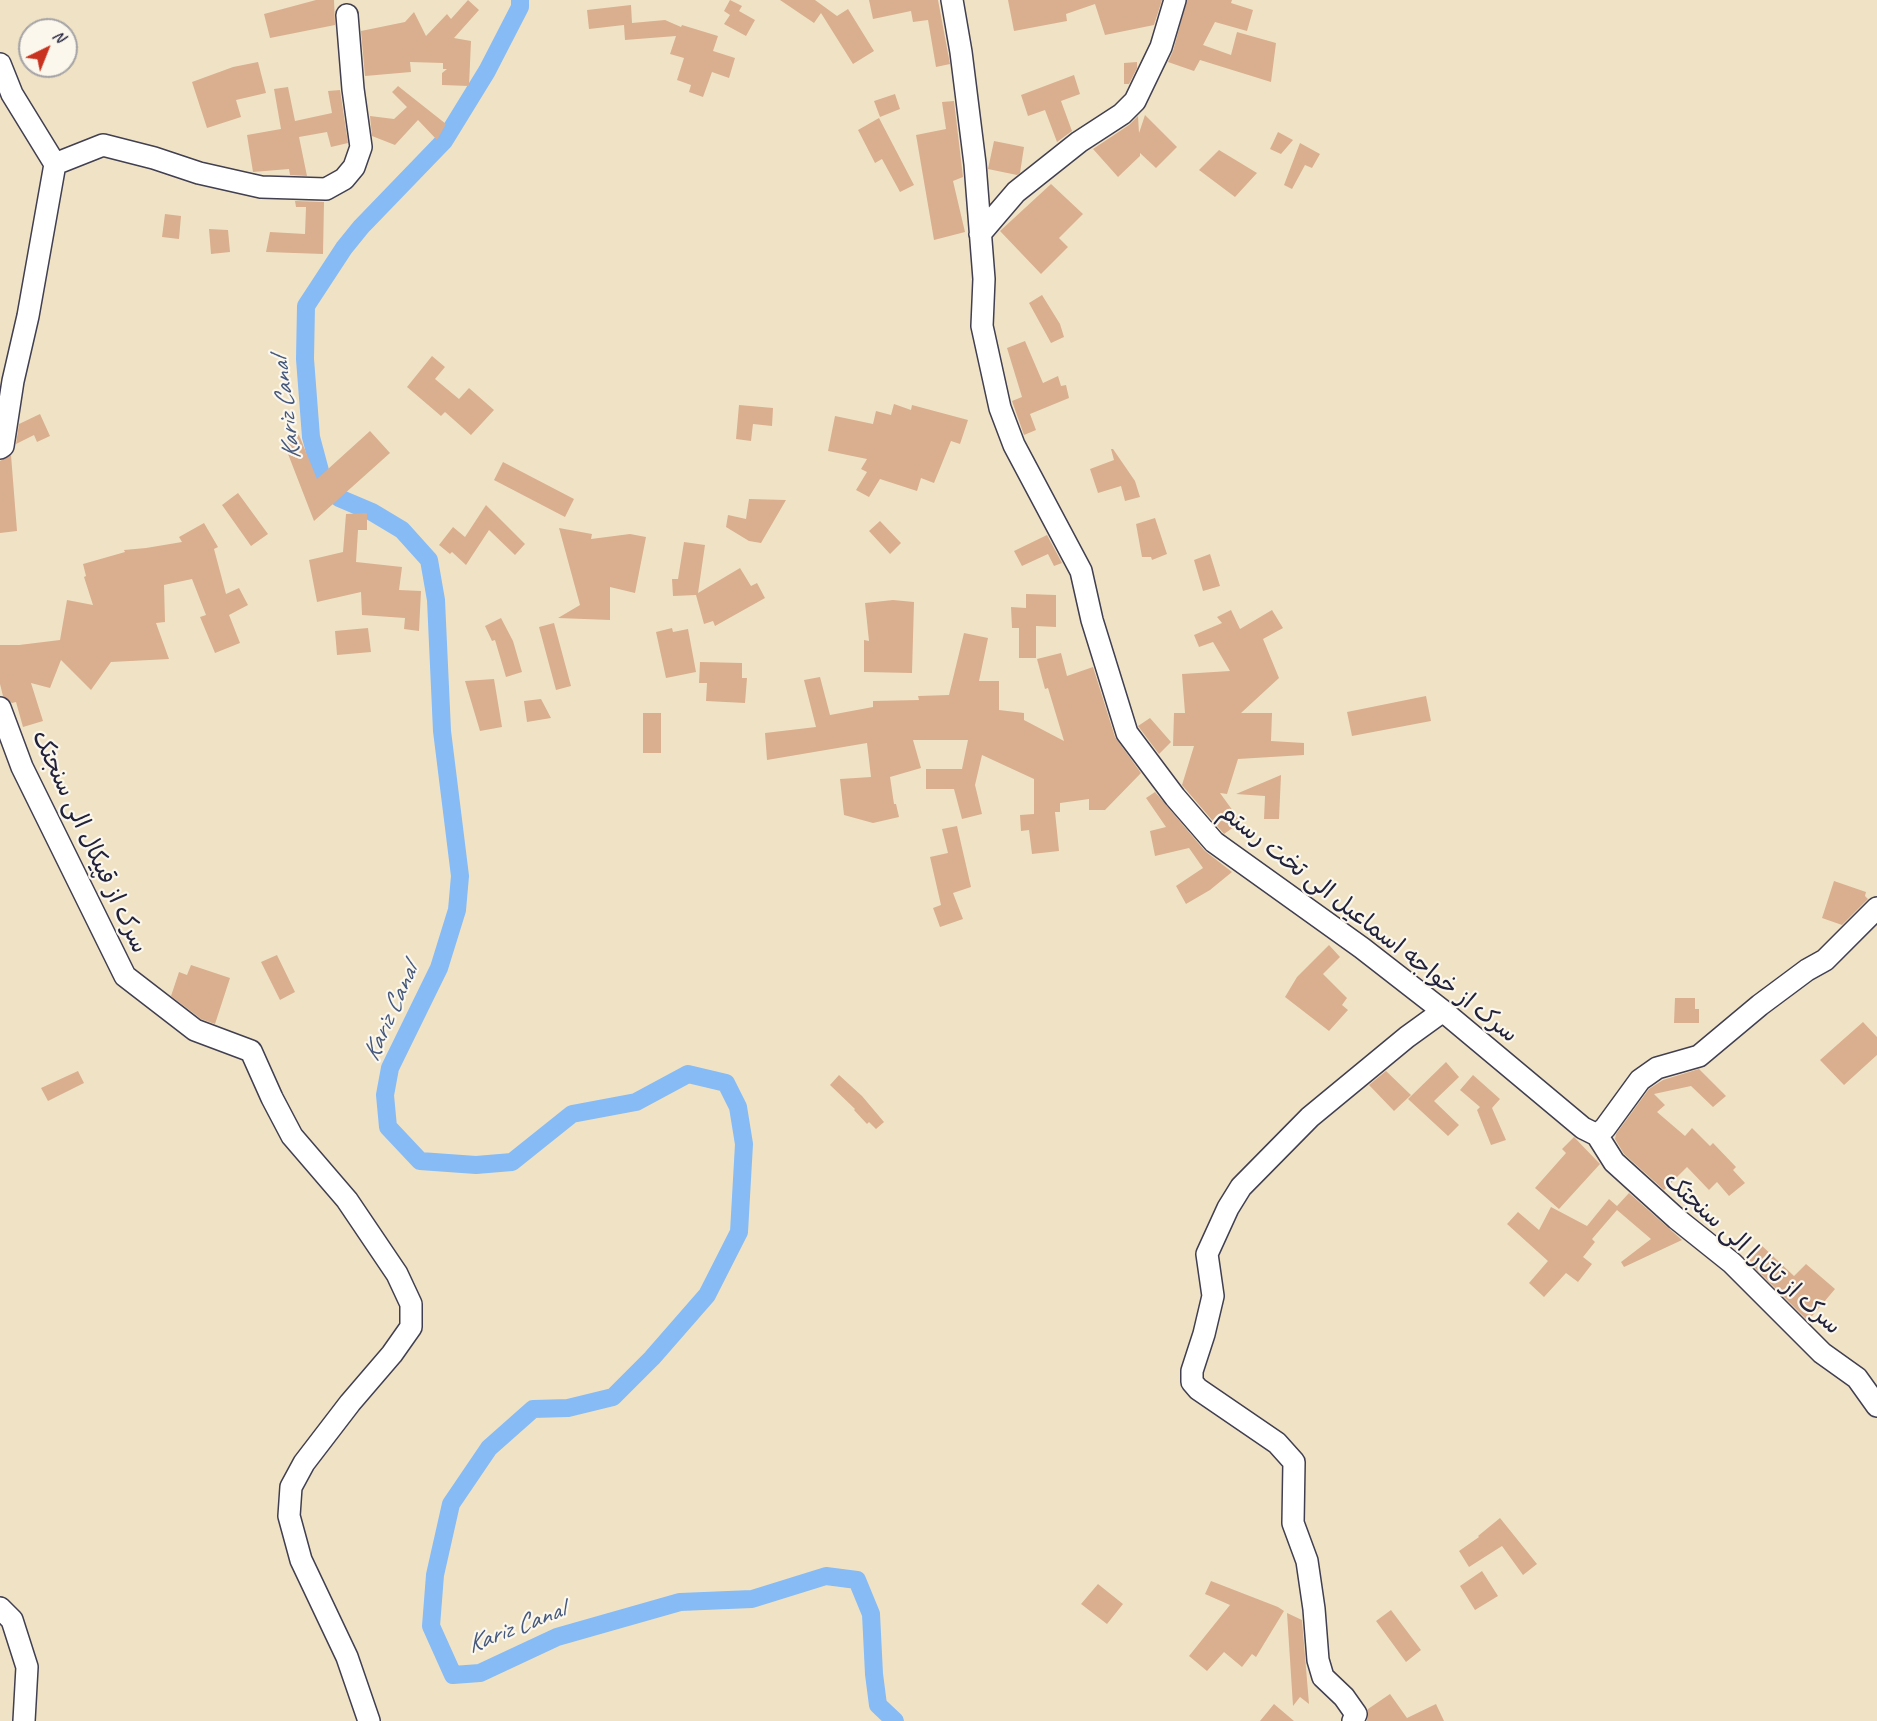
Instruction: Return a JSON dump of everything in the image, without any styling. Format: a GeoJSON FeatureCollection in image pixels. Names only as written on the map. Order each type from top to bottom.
{"type":"FeatureCollection","features":[{"type":"Feature","properties":{"kind":"street","name":"سرک از خواجه اسماعیل الی تخت رستم"},"geometry":{"type":"LineString","coordinates":[[952,0],[975,164],[984,279],[982,326],[1000,408],[1014,445],[1081,571],[1092,620],[1127,733],[1175,797],[1214,842],[1362,948],[1443,1011],[1575,1122],[1597,1135]]}},
{"type":"Feature","properties":{"kind":"street"},"geometry":{"type":"LineString","coordinates":[[980,234],[1016,192],[1079,142],[1122,114],[1135,101],[1161,47],[1175,0]]}},
{"type":"Feature","properties":{"kind":"street"},"geometry":{"type":"LineString","coordinates":[[55,164],[103,145],[199,173],[261,188],[326,189],[344,178],[354,167],[361,147],[353,89],[347,15]]}},
{"type":"Feature","properties":{"kind":"street"},"geometry":{"type":"LineString","coordinates":[[0,64],[12,94],[55,164],[28,316],[13,381],[3,446],[0,448]]}},
{"type":"Feature","properties":{"kind":"street","name":"سرک از قپیکال الی سنجتک"},"geometry":{"type":"LineString","coordinates":[[0,708],[22,767],[125,976],[195,1030],[251,1051],[292,1136],[347,1200],[397,1274],[411,1304],[411,1326],[392,1354],[350,1402],[303,1463],[291,1487],[289,1516],[301,1560],[347,1657],[369,1721]]}},
{"type":"Feature","properties":{"kind":"street"},"geometry":{"type":"LineString","coordinates":[[1597,1135],[1605,1128],[1640,1080],[1657,1068],[1699,1056],[1760,1005],[1807,970],[1825,960],[1877,908]]}},
{"type":"Feature","properties":{"kind":"street"},"geometry":{"type":"LineString","coordinates":[[1353,1721],[1356,1714],[1344,1697],[1323,1677],[1318,1660],[1307,1561],[1293,1523],[1294,1462],[1276,1443],[1198,1389],[1192,1382],[1192,1371],[1213,1296],[1207,1254],[1240,1187],[1310,1117],[1407,1037],[1443,1011]]}},
{"type":"Feature","properties":{"kind":"street","name":"سرک از تاتارا الی سنجتک"},"geometry":{"type":"LineString","coordinates":[[1597,1135],[1614,1162],[1677,1219],[1732,1263],[1822,1353],[1857,1378],[1877,1406]]}},
{"type":"Feature","properties":{"kind":"street"},"geometry":{"type":"LineString","coordinates":[[0,1608],[12,1620],[27,1667],[24,1721]]}},
{"type":"Feature","properties":{"kind":"building"},"geometry":{"type":"Polygon","coordinates":[[[316,0],[334,0],[335,25],[270,38],[264,14],[316,0]]]}},
{"type":"Feature","properties":{"kind":"building"},"geometry":{"type":"Polygon","coordinates":[[[468,0],[479,10],[454,38],[471,41],[469,86],[442,85],[442,73],[447,69],[443,69],[443,63],[410,62],[411,72],[365,76],[361,31],[405,22],[414,12],[426,36],[447,14],[451,19],[468,0]]]}},
{"type":"Feature","properties":{"kind":"building"},"geometry":{"type":"Polygon","coordinates":[[[730,0],[742,6],[739,11],[755,20],[746,36],[724,24],[730,15],[724,11],[730,0]]]}},
{"type":"Feature","properties":{"kind":"building"},"geometry":{"type":"Polygon","coordinates":[[[780,0],[815,0],[837,16],[848,9],[874,51],[853,64],[821,13],[814,23],[780,0]]]}},
{"type":"Feature","properties":{"kind":"building"},"geometry":{"type":"Polygon","coordinates":[[[869,0],[938,0],[950,64],[936,67],[928,20],[913,22],[911,11],[873,19],[869,0]]]}},
{"type":"Feature","properties":{"kind":"building"},"geometry":{"type":"Polygon","coordinates":[[[1008,0],[1162,0],[1154,25],[1105,35],[1095,4],[1066,14],[1067,21],[1014,31],[1008,0]]]}},
{"type":"Feature","properties":{"kind":"building"},"geometry":{"type":"Polygon","coordinates":[[[1187,0],[1232,0],[1231,3],[1253,10],[1247,31],[1215,22],[1203,45],[1231,55],[1237,32],[1276,43],[1271,82],[1200,60],[1194,71],[1168,62],[1187,0]]]}},
{"type":"Feature","properties":{"kind":"building"},"geometry":{"type":"Polygon","coordinates":[[[631,5],[632,23],[665,20],[681,27],[682,25],[718,36],[713,51],[735,58],[729,78],[712,72],[703,97],[689,92],[691,85],[677,80],[684,58],[670,54],[676,36],[625,40],[624,25],[589,29],[587,10],[631,5]]]}},
{"type":"Feature","properties":{"kind":"building"},"geometry":{"type":"Polygon","coordinates":[[[258,62],[266,93],[236,100],[241,117],[207,128],[192,82],[233,67],[258,62]]]}},
{"type":"Feature","properties":{"kind":"building"},"geometry":{"type":"Polygon","coordinates":[[[1137,62],[1137,68],[1129,84],[1124,84],[1124,63],[1137,62]]]}},
{"type":"Feature","properties":{"kind":"building"},"geometry":{"type":"Polygon","coordinates":[[[1074,75],[1080,94],[1061,101],[1072,131],[1057,142],[1045,110],[1028,116],[1021,95],[1074,75]]]}},
{"type":"Feature","properties":{"kind":"building"},"geometry":{"type":"Polygon","coordinates":[[[398,86],[446,124],[437,140],[418,120],[395,145],[372,136],[370,116],[394,119],[407,107],[392,92],[398,86]]]}},
{"type":"Feature","properties":{"kind":"building"},"geometry":{"type":"Polygon","coordinates":[[[288,87],[295,121],[332,113],[328,91],[340,90],[348,143],[331,147],[327,132],[299,137],[307,176],[290,175],[289,169],[253,172],[247,135],[281,129],[274,89],[288,87]]]}},
{"type":"Feature","properties":{"kind":"building"},"geometry":{"type":"Polygon","coordinates":[[[895,94],[900,109],[880,117],[874,101],[895,94]]]}},
{"type":"Feature","properties":{"kind":"building"},"geometry":{"type":"Polygon","coordinates":[[[954,101],[963,177],[953,181],[965,232],[934,240],[916,135],[946,129],[942,102],[954,101]]]}},
{"type":"Feature","properties":{"kind":"building"},"geometry":{"type":"Polygon","coordinates":[[[1145,115],[1177,147],[1156,168],[1140,153],[1140,156],[1118,177],[1093,149],[1129,125],[1138,116],[1139,133],[1145,115]]]}},
{"type":"Feature","properties":{"kind":"building"},"geometry":{"type":"Polygon","coordinates":[[[879,118],[914,185],[900,192],[882,159],[875,163],[858,130],[879,118]]]}},
{"type":"Feature","properties":{"kind":"building"},"geometry":{"type":"Polygon","coordinates":[[[1278,132],[1293,140],[1281,154],[1270,149],[1278,132]]]}},
{"type":"Feature","properties":{"kind":"building"},"geometry":{"type":"Polygon","coordinates":[[[994,141],[1024,147],[1020,173],[1017,175],[988,169],[994,141]]]}},
{"type":"Feature","properties":{"kind":"building"},"geometry":{"type":"Polygon","coordinates":[[[1300,143],[1320,154],[1312,168],[1305,165],[1292,189],[1284,185],[1300,143]]]}},
{"type":"Feature","properties":{"kind":"building"},"geometry":{"type":"Polygon","coordinates":[[[1219,150],[1257,173],[1235,197],[1199,170],[1219,150]]]}},
{"type":"Feature","properties":{"kind":"building"},"geometry":{"type":"Polygon","coordinates":[[[1051,184],[1083,214],[1059,238],[1068,247],[1041,274],[1000,231],[1051,184]]]}},
{"type":"Feature","properties":{"kind":"building"},"geometry":{"type":"Polygon","coordinates":[[[295,201],[324,202],[323,254],[266,252],[270,232],[305,234],[306,207],[296,207],[295,201]]]}},
{"type":"Feature","properties":{"kind":"building"},"geometry":{"type":"Polygon","coordinates":[[[165,214],[181,216],[179,239],[162,237],[165,214]]]}},
{"type":"Feature","properties":{"kind":"building"},"geometry":{"type":"Polygon","coordinates":[[[209,229],[228,230],[230,252],[211,254],[209,229]]]}},
{"type":"Feature","properties":{"kind":"building"},"geometry":{"type":"Polygon","coordinates":[[[1042,295],[1060,324],[1064,337],[1051,343],[1029,303],[1042,295]]]}},
{"type":"Feature","properties":{"kind":"building"},"geometry":{"type":"Polygon","coordinates":[[[1025,341],[1043,383],[1058,376],[1061,386],[1066,385],[1069,398],[1030,414],[1036,430],[1024,435],[1012,401],[1022,397],[1007,348],[1025,341]]]}},
{"type":"Feature","properties":{"kind":"building"},"geometry":{"type":"Polygon","coordinates":[[[432,356],[445,367],[435,379],[459,399],[469,388],[494,410],[471,435],[445,412],[441,416],[407,387],[432,356]]]}},
{"type":"Feature","properties":{"kind":"building"},"geometry":{"type":"Polygon","coordinates":[[[894,404],[911,410],[912,405],[968,420],[960,444],[951,441],[934,483],[921,478],[917,491],[880,479],[869,497],[856,490],[867,472],[861,469],[867,459],[828,451],[835,416],[873,424],[876,411],[891,415],[894,404]]]}},
{"type":"Feature","properties":{"kind":"building"},"geometry":{"type":"Polygon","coordinates":[[[739,405],[773,408],[772,426],[753,424],[751,441],[736,439],[739,405]]]}},
{"type":"Feature","properties":{"kind":"building"},"geometry":{"type":"Polygon","coordinates":[[[40,414],[50,436],[37,442],[34,435],[16,444],[19,424],[40,414]]]}},
{"type":"Feature","properties":{"kind":"building"},"geometry":{"type":"Polygon","coordinates":[[[370,431],[390,453],[314,521],[283,441],[299,435],[317,479],[370,431]]]}},
{"type":"Feature","properties":{"kind":"building"},"geometry":{"type":"Polygon","coordinates":[[[1111,449],[1135,481],[1140,497],[1125,501],[1121,486],[1098,493],[1090,469],[1114,460],[1111,449]]]}},
{"type":"Feature","properties":{"kind":"building"},"geometry":{"type":"Polygon","coordinates":[[[11,455],[17,531],[0,533],[0,461],[11,455]]]}},
{"type":"Feature","properties":{"kind":"building"},"geometry":{"type":"Polygon","coordinates":[[[503,462],[574,499],[565,517],[494,480],[503,462]]]}},
{"type":"Feature","properties":{"kind":"building"},"geometry":{"type":"Polygon","coordinates":[[[238,493],[268,534],[251,546],[222,505],[238,493]]]}},
{"type":"Feature","properties":{"kind":"building"},"geometry":{"type":"Polygon","coordinates":[[[749,499],[786,500],[761,543],[749,541],[726,527],[728,515],[746,519],[749,499]]]}},
{"type":"Feature","properties":{"kind":"building"},"geometry":{"type":"Polygon","coordinates":[[[486,505],[525,544],[515,555],[489,530],[466,565],[452,552],[450,554],[439,545],[453,527],[465,537],[486,505]]]}},
{"type":"Feature","properties":{"kind":"building"},"geometry":{"type":"Polygon","coordinates":[[[367,513],[367,530],[358,530],[356,562],[402,567],[399,590],[421,591],[419,631],[404,629],[405,618],[362,615],[361,592],[317,602],[309,560],[343,552],[346,514],[367,513]]]}},
{"type":"Feature","properties":{"kind":"building"},"geometry":{"type":"Polygon","coordinates":[[[1155,518],[1167,554],[1152,560],[1151,557],[1142,557],[1136,524],[1155,518]]]}},
{"type":"Feature","properties":{"kind":"building"},"geometry":{"type":"Polygon","coordinates":[[[880,521],[901,543],[890,554],[869,531],[880,521]]]}},
{"type":"Feature","properties":{"kind":"building"},"geometry":{"type":"Polygon","coordinates":[[[204,523],[218,547],[214,549],[226,594],[239,588],[248,605],[229,615],[240,643],[215,653],[200,617],[206,615],[192,579],[164,585],[165,622],[156,623],[169,659],[111,662],[91,690],[61,660],[50,688],[31,683],[43,721],[23,727],[16,702],[12,703],[3,696],[0,684],[0,645],[60,640],[67,600],[93,605],[84,577],[86,576],[83,564],[125,552],[124,550],[182,542],[179,537],[204,523]]]}},
{"type":"Feature","properties":{"kind":"building"},"geometry":{"type":"Polygon","coordinates":[[[559,528],[592,534],[591,539],[630,534],[646,537],[635,593],[610,587],[610,620],[558,618],[580,605],[559,528]]]}},
{"type":"Feature","properties":{"kind":"building"},"geometry":{"type":"Polygon","coordinates":[[[1047,535],[1062,563],[1054,566],[1048,554],[1022,566],[1014,551],[1047,535]]]}},
{"type":"Feature","properties":{"kind":"building"},"geometry":{"type":"Polygon","coordinates":[[[684,542],[705,545],[698,593],[740,568],[751,586],[757,583],[765,598],[715,626],[713,621],[704,624],[696,595],[673,596],[672,579],[678,579],[684,542]]]}},
{"type":"Feature","properties":{"kind":"building"},"geometry":{"type":"Polygon","coordinates":[[[1210,554],[1220,586],[1203,591],[1194,560],[1210,554]]]}},
{"type":"Feature","properties":{"kind":"building"},"geometry":{"type":"Polygon","coordinates":[[[1026,594],[1056,595],[1056,627],[1036,626],[1036,658],[1019,658],[1019,628],[1012,628],[1011,607],[1026,608],[1026,594]]]}},
{"type":"Feature","properties":{"kind":"building"},"geometry":{"type":"Polygon","coordinates":[[[893,600],[914,602],[912,673],[864,672],[864,640],[869,641],[865,603],[893,600]]]}},
{"type":"Feature","properties":{"kind":"building"},"geometry":{"type":"Polygon","coordinates":[[[1231,610],[1240,629],[1272,610],[1283,628],[1263,639],[1279,678],[1241,713],[1272,713],[1271,741],[1304,743],[1304,755],[1238,759],[1227,794],[1220,793],[1241,822],[1224,834],[1182,785],[1194,746],[1173,746],[1174,713],[1185,713],[1182,674],[1230,671],[1213,642],[1199,647],[1194,635],[1222,623],[1217,617],[1231,610]]]}},
{"type":"Feature","properties":{"kind":"building"},"geometry":{"type":"Polygon","coordinates":[[[501,618],[513,641],[522,672],[506,677],[495,640],[492,641],[485,626],[501,618]]]}},
{"type":"Feature","properties":{"kind":"building"},"geometry":{"type":"Polygon","coordinates":[[[554,623],[571,686],[556,690],[539,627],[554,623]]]}},
{"type":"Feature","properties":{"kind":"building"},"geometry":{"type":"Polygon","coordinates":[[[368,628],[371,652],[337,655],[335,631],[368,628]]]}},
{"type":"Feature","properties":{"kind":"building"},"geometry":{"type":"Polygon","coordinates":[[[672,628],[673,632],[688,629],[696,672],[666,678],[656,632],[672,628]]]}},
{"type":"Feature","properties":{"kind":"building"},"geometry":{"type":"Polygon","coordinates":[[[964,633],[988,638],[979,681],[999,681],[999,710],[1024,713],[1024,720],[1064,741],[1037,659],[1061,653],[1067,676],[1093,667],[1115,737],[1141,773],[1105,810],[1089,810],[1089,799],[1060,803],[1060,812],[1055,812],[1059,851],[1032,854],[1029,830],[1021,831],[1020,815],[1034,814],[1034,779],[982,755],[975,785],[982,814],[962,819],[954,789],[926,789],[926,769],[962,769],[968,740],[913,740],[921,768],[890,777],[894,804],[896,804],[899,817],[873,823],[844,815],[840,779],[871,777],[867,743],[767,760],[765,733],[816,727],[804,680],[820,677],[830,715],[873,707],[873,701],[919,700],[918,696],[949,695],[964,633]]]}},
{"type":"Feature","properties":{"kind":"building"},"geometry":{"type":"Polygon","coordinates":[[[700,662],[742,663],[742,678],[747,678],[745,703],[706,701],[707,683],[699,683],[700,662]]]}},
{"type":"Feature","properties":{"kind":"building"},"geometry":{"type":"Polygon","coordinates":[[[494,679],[502,727],[480,731],[465,681],[494,679]]]}},
{"type":"Feature","properties":{"kind":"building"},"geometry":{"type":"Polygon","coordinates":[[[1426,696],[1431,721],[1352,736],[1347,712],[1426,696]]]}},
{"type":"Feature","properties":{"kind":"building"},"geometry":{"type":"Polygon","coordinates":[[[541,699],[551,718],[527,722],[524,701],[541,699]]]}},
{"type":"Feature","properties":{"kind":"building"},"geometry":{"type":"Polygon","coordinates":[[[643,713],[661,713],[661,753],[643,753],[643,713]]]}},
{"type":"Feature","properties":{"kind":"building"},"geometry":{"type":"Polygon","coordinates":[[[1150,718],[1171,742],[1159,754],[1138,726],[1150,718]]]}},
{"type":"Feature","properties":{"kind":"building"},"geometry":{"type":"Polygon","coordinates":[[[1281,775],[1279,819],[1264,819],[1265,796],[1236,794],[1281,775]]]}},
{"type":"Feature","properties":{"kind":"building"},"geometry":{"type":"Polygon","coordinates":[[[1155,792],[1205,851],[1232,872],[1210,890],[1186,904],[1176,886],[1203,868],[1189,848],[1155,856],[1150,831],[1166,827],[1146,798],[1155,792]]]}},
{"type":"Feature","properties":{"kind":"building"},"geometry":{"type":"Polygon","coordinates":[[[957,826],[971,887],[953,893],[963,919],[940,927],[933,908],[941,905],[930,857],[948,853],[942,829],[957,826]]]}},
{"type":"Feature","properties":{"kind":"building"},"geometry":{"type":"Polygon","coordinates":[[[1834,881],[1866,892],[1865,896],[1868,899],[1842,925],[1822,918],[1834,881]]]}},
{"type":"Feature","properties":{"kind":"building"},"geometry":{"type":"Polygon","coordinates":[[[1329,945],[1340,957],[1323,974],[1347,998],[1342,1005],[1348,1010],[1329,1031],[1285,997],[1297,977],[1329,945]]]}},
{"type":"Feature","properties":{"kind":"building"},"geometry":{"type":"Polygon","coordinates":[[[277,955],[295,992],[280,1000],[261,962],[277,955]]]}},
{"type":"Feature","properties":{"kind":"building"},"geometry":{"type":"Polygon","coordinates":[[[191,965],[230,978],[215,1024],[201,1019],[171,996],[179,972],[187,975],[191,965]]]}},
{"type":"Feature","properties":{"kind":"building"},"geometry":{"type":"Polygon","coordinates":[[[1675,998],[1695,998],[1695,1009],[1699,1009],[1699,1023],[1674,1023],[1675,998]]]}},
{"type":"Feature","properties":{"kind":"building"},"geometry":{"type":"Polygon","coordinates":[[[1863,1022],[1877,1037],[1877,1055],[1844,1085],[1820,1060],[1863,1022]]]}},
{"type":"Feature","properties":{"kind":"building"},"geometry":{"type":"Polygon","coordinates":[[[1446,1062],[1459,1077],[1434,1101],[1459,1125],[1448,1136],[1408,1099],[1446,1062]]]}},
{"type":"Feature","properties":{"kind":"building"},"geometry":{"type":"Polygon","coordinates":[[[1699,1069],[1726,1096],[1713,1107],[1691,1086],[1654,1094],[1665,1105],[1657,1112],[1685,1136],[1692,1128],[1710,1146],[1713,1143],[1736,1167],[1733,1170],[1745,1183],[1729,1196],[1717,1182],[1709,1190],[1687,1167],[1664,1190],[1624,1154],[1615,1139],[1616,1134],[1649,1089],[1663,1080],[1699,1069]]]}},
{"type":"Feature","properties":{"kind":"building"},"geometry":{"type":"Polygon","coordinates":[[[78,1071],[84,1083],[48,1101],[41,1088],[78,1071]]]}},
{"type":"Feature","properties":{"kind":"building"},"geometry":{"type":"Polygon","coordinates":[[[1386,1071],[1411,1095],[1394,1111],[1369,1085],[1386,1071]]]}},
{"type":"Feature","properties":{"kind":"building"},"geometry":{"type":"Polygon","coordinates":[[[839,1075],[862,1096],[884,1122],[876,1129],[869,1122],[867,1124],[830,1085],[839,1075]]]}},
{"type":"Feature","properties":{"kind":"building"},"geometry":{"type":"Polygon","coordinates":[[[1473,1075],[1500,1099],[1492,1108],[1506,1140],[1491,1145],[1477,1110],[1480,1107],[1460,1090],[1473,1075]]]}},
{"type":"Feature","properties":{"kind":"building"},"geometry":{"type":"Polygon","coordinates":[[[1574,1137],[1600,1164],[1559,1209],[1535,1188],[1566,1153],[1562,1149],[1574,1137]]]}},
{"type":"Feature","properties":{"kind":"building"},"geometry":{"type":"Polygon","coordinates":[[[1629,1193],[1682,1240],[1624,1267],[1621,1262],[1651,1239],[1617,1210],[1592,1239],[1595,1242],[1583,1257],[1592,1264],[1578,1282],[1566,1273],[1544,1297],[1529,1283],[1548,1261],[1507,1224],[1518,1212],[1539,1230],[1551,1207],[1587,1226],[1609,1199],[1617,1206],[1629,1193]]]}},
{"type":"Feature","properties":{"kind":"building"},"geometry":{"type":"Polygon","coordinates":[[[1759,1243],[1794,1276],[1806,1264],[1835,1289],[1808,1321],[1745,1258],[1759,1243]]]}},
{"type":"Feature","properties":{"kind":"building"},"geometry":{"type":"Polygon","coordinates":[[[1500,1518],[1537,1564],[1523,1575],[1502,1546],[1469,1567],[1459,1551],[1500,1518]]]}},
{"type":"Feature","properties":{"kind":"building"},"geometry":{"type":"Polygon","coordinates":[[[1482,1571],[1498,1596],[1475,1610],[1460,1586],[1482,1571]]]}},
{"type":"Feature","properties":{"kind":"building"},"geometry":{"type":"Polygon","coordinates":[[[1211,1581],[1284,1611],[1256,1657],[1252,1654],[1242,1667],[1224,1652],[1207,1671],[1189,1656],[1230,1605],[1205,1594],[1211,1581]]]}},
{"type":"Feature","properties":{"kind":"building"},"geometry":{"type":"Polygon","coordinates":[[[1098,1584],[1123,1604],[1107,1624],[1081,1604],[1098,1584]]]}},
{"type":"Feature","properties":{"kind":"building"},"geometry":{"type":"Polygon","coordinates":[[[1391,1610],[1421,1650],[1406,1662],[1376,1621],[1391,1610]]]}},
{"type":"Feature","properties":{"kind":"building"},"geometry":{"type":"Polygon","coordinates":[[[1287,1613],[1302,1620],[1309,1704],[1300,1697],[1293,1706],[1287,1613]]]}},
{"type":"Feature","properties":{"kind":"building"},"geometry":{"type":"Polygon","coordinates":[[[1390,1694],[1407,1718],[1436,1704],[1444,1721],[1367,1721],[1368,1709],[1390,1694]]]}},
{"type":"Feature","properties":{"kind":"building"},"geometry":{"type":"Polygon","coordinates":[[[1274,1704],[1294,1721],[1260,1721],[1274,1704]]]}},
{"type":"Feature","properties":{"kind":"waterway","name":"Kariz Canal"},"geometry":{"type":"LineString","coordinates":[[520,0],[520,7],[487,71],[444,141],[361,227],[344,248],[306,306],[305,359],[311,437],[323,482],[339,498],[372,512],[402,530],[429,560],[436,600],[442,731],[460,876],[457,910],[439,968],[390,1068],[385,1095],[388,1127],[420,1161],[476,1165],[512,1162],[572,1114],[636,1102],[688,1074],[726,1083],[738,1107],[744,1144],[739,1232],[707,1295],[652,1358],[613,1397],[568,1408],[533,1409],[489,1448],[451,1504],[435,1575],[431,1626],[453,1675],[480,1673],[557,1637],[680,1602],[752,1599],[826,1576],[857,1580],[871,1614],[878,1705],[895,1721]]}}]}
